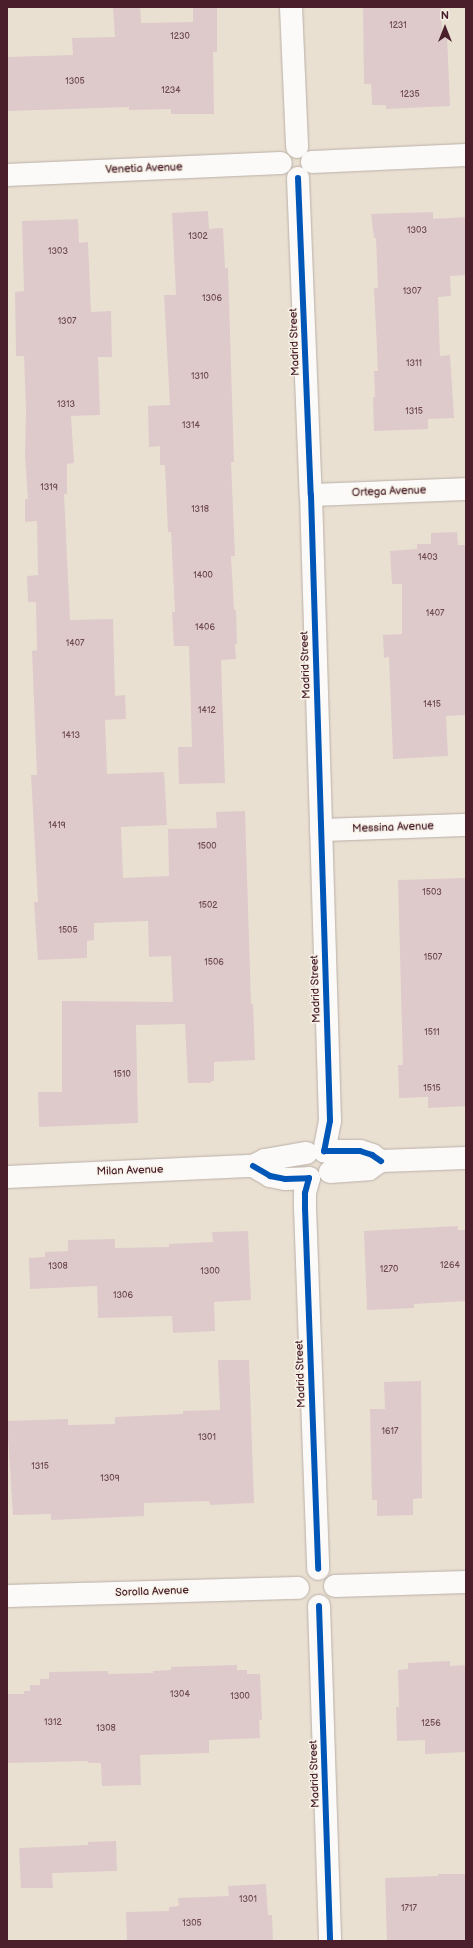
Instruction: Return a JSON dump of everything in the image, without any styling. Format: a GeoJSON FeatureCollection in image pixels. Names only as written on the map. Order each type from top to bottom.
{"type":"FeatureCollection","features":[{"type":"Feature","properties":{"kind":"street"},"geometry":{"type":"LineString","coordinates":[[291,7],[305,154],[308,173],[298,178],[285,173],[281,163],[283,155],[287,151],[305,154],[466,155]]}},
{"type":"Feature","properties":{"kind":"street","name":"Venetia Avenue"},"geometry":{"type":"LineString","coordinates":[[7,175],[281,163]]}},
{"type":"Feature","properties":{"kind":"street","name":"Madrid Street"},"geometry":{"type":"LineString","coordinates":[[298,178],[311,496],[330,1121],[315,1152]]}},
{"type":"Feature","properties":{"kind":"street","name":"Ortega Avenue"},"geometry":{"type":"LineString","coordinates":[[311,496],[466,489]]}},
{"type":"Feature","properties":{"kind":"street","name":"Messina Avenue"},"geometry":{"type":"LineString","coordinates":[[321,830],[466,825]]}},
{"type":"Feature","properties":{"kind":"street","name":"Milan Avenue"},"geometry":{"type":"LineString","coordinates":[[7,1177],[253,1166],[265,1160],[315,1152],[360,1151],[372,1155],[381,1161]]}},
{"type":"Feature","properties":{"kind":"street"},"geometry":{"type":"LineString","coordinates":[[253,1166],[270,1176],[285,1179],[308,1178],[313,1180],[323,1178],[330,1172],[330,1158],[315,1152],[303,1157],[301,1166],[308,1178]]}},
{"type":"Feature","properties":{"kind":"street","name":"Milan Avenue"},"geometry":{"type":"LineString","coordinates":[[330,1172],[369,1169],[381,1161],[466,1158]]}},
{"type":"Feature","properties":{"kind":"street","name":"Madrid Street"},"geometry":{"type":"LineString","coordinates":[[308,1178],[306,1208],[318,1569]]}},
{"type":"Feature","properties":{"kind":"street"},"geometry":{"type":"LineString","coordinates":[[318,1569],[326,1571],[330,1575],[335,1586],[329,1602],[319,1606],[306,1603],[301,1598],[298,1588],[299,1580],[303,1574],[308,1571],[318,1569]]}},
{"type":"Feature","properties":{"kind":"street"},"geometry":{"type":"LineString","coordinates":[[335,1586],[466,1582]]}},
{"type":"Feature","properties":{"kind":"street","name":"Sorolla Avenue"},"geometry":{"type":"LineString","coordinates":[[7,1596],[298,1588]]}},
{"type":"Feature","properties":{"kind":"street","name":"Madrid Street"},"geometry":{"type":"LineString","coordinates":[[319,1606],[330,1941]]}},
{"type":"Feature","properties":{"kind":"building"},"geometry":{"type":"Polygon","coordinates":[[[113,7],[140,7],[141,23],[193,22],[193,7],[217,7],[217,52],[213,52],[214,114],[171,114],[171,109],[129,110],[129,107],[7,111],[7,57],[73,55],[72,38],[115,37],[113,7]]]}},
{"type":"Feature","properties":{"kind":"building"},"geometry":{"type":"Polygon","coordinates":[[[363,7],[441,7],[442,35],[447,35],[450,106],[386,109],[386,105],[372,105],[371,84],[364,84],[363,7]]]}},
{"type":"Feature","properties":{"kind":"building"},"geometry":{"type":"Polygon","coordinates":[[[208,211],[209,229],[223,228],[225,268],[228,268],[234,462],[231,462],[235,556],[231,556],[234,610],[236,610],[237,644],[235,644],[236,659],[221,660],[225,783],[179,784],[178,747],[192,747],[189,646],[174,646],[172,612],[175,612],[171,532],[168,532],[165,465],[160,465],[160,446],[149,447],[148,406],[170,405],[164,295],[176,295],[172,213],[208,211]]]}},
{"type":"Feature","properties":{"kind":"building"},"geometry":{"type":"Polygon","coordinates":[[[433,212],[433,219],[466,217],[466,275],[450,276],[451,296],[438,297],[440,356],[450,355],[454,418],[428,419],[428,429],[374,431],[374,371],[378,371],[374,288],[378,288],[376,238],[374,238],[371,214],[433,212]]]}},
{"type":"Feature","properties":{"kind":"building"},"geometry":{"type":"Polygon","coordinates":[[[78,219],[79,243],[88,242],[91,312],[111,311],[112,357],[98,357],[100,415],[71,416],[74,463],[67,464],[67,494],[64,494],[70,620],[113,619],[115,696],[125,695],[126,719],[105,720],[107,774],[164,772],[167,825],[121,827],[123,878],[169,876],[168,829],[217,828],[216,812],[245,811],[251,1004],[253,1004],[255,1060],[214,1062],[214,1081],[211,1081],[211,1083],[188,1083],[185,1024],[136,1025],[138,1123],[39,1127],[38,1092],[62,1092],[62,1001],[173,1002],[171,956],[149,957],[148,921],[94,923],[94,940],[87,941],[87,958],[38,960],[34,902],[38,902],[31,775],[37,775],[32,651],[37,650],[36,602],[28,602],[27,576],[38,575],[37,521],[25,522],[25,499],[28,499],[25,456],[26,410],[24,356],[16,356],[15,292],[24,291],[22,221],[78,219]]]}},
{"type":"Feature","properties":{"kind":"building"},"geometry":{"type":"Polygon","coordinates":[[[457,532],[458,545],[466,545],[466,715],[446,716],[448,756],[393,759],[389,657],[384,658],[383,635],[402,634],[402,584],[392,584],[390,551],[417,549],[417,544],[431,544],[431,533],[457,532]]]}},
{"type":"Feature","properties":{"kind":"building"},"geometry":{"type":"Polygon","coordinates":[[[466,878],[466,1106],[428,1108],[428,1097],[399,1098],[398,1065],[403,1065],[398,880],[466,878]]]}},
{"type":"Feature","properties":{"kind":"building"},"geometry":{"type":"Polygon","coordinates":[[[458,1226],[458,1230],[466,1230],[466,1301],[414,1304],[414,1308],[367,1310],[364,1231],[458,1226]]]}},
{"type":"Feature","properties":{"kind":"building"},"geometry":{"type":"Polygon","coordinates":[[[248,1231],[251,1300],[214,1302],[215,1331],[173,1333],[172,1316],[98,1318],[97,1286],[30,1289],[29,1258],[45,1257],[45,1252],[68,1251],[68,1240],[115,1239],[115,1248],[169,1247],[169,1244],[213,1242],[212,1232],[248,1231]]]}},
{"type":"Feature","properties":{"kind":"building"},"geometry":{"type":"Polygon","coordinates":[[[218,1360],[249,1360],[254,1503],[210,1505],[209,1501],[144,1503],[144,1516],[51,1520],[51,1514],[13,1515],[7,1421],[68,1419],[68,1425],[115,1424],[115,1417],[183,1414],[183,1411],[220,1410],[218,1360]]]}},
{"type":"Feature","properties":{"kind":"building"},"geometry":{"type":"Polygon","coordinates":[[[421,1381],[422,1498],[413,1499],[413,1515],[377,1516],[377,1500],[372,1500],[370,1409],[385,1409],[384,1382],[421,1381]]]}},
{"type":"Feature","properties":{"kind":"building"},"geometry":{"type":"Polygon","coordinates":[[[450,1661],[450,1666],[466,1665],[466,1752],[425,1754],[425,1740],[397,1741],[396,1707],[399,1707],[398,1670],[408,1669],[408,1663],[450,1661]]]}},
{"type":"Feature","properties":{"kind":"building"},"geometry":{"type":"Polygon","coordinates":[[[237,1665],[237,1670],[247,1670],[247,1674],[260,1674],[262,1720],[259,1720],[260,1738],[209,1740],[209,1753],[140,1755],[141,1785],[102,1786],[101,1763],[88,1763],[88,1761],[7,1763],[7,1694],[24,1694],[24,1691],[30,1691],[30,1685],[40,1685],[40,1679],[49,1679],[49,1672],[108,1671],[108,1674],[153,1673],[153,1671],[171,1670],[171,1667],[237,1665]]]}},
{"type":"Feature","properties":{"kind":"building"},"geometry":{"type":"Polygon","coordinates":[[[116,1841],[117,1871],[52,1873],[53,1888],[21,1888],[19,1848],[88,1845],[88,1842],[116,1841]]]}},
{"type":"Feature","properties":{"kind":"building"},"geometry":{"type":"Polygon","coordinates":[[[438,1874],[466,1874],[466,1941],[387,1941],[385,1878],[438,1876],[438,1874]]]}},
{"type":"Feature","properties":{"kind":"building"},"geometry":{"type":"Polygon","coordinates":[[[266,1884],[268,1915],[272,1915],[273,1941],[127,1941],[126,1912],[169,1911],[169,1907],[179,1906],[178,1898],[229,1896],[228,1886],[266,1884]]]}},
{"type":"Feature","properties":{"kind":"cycle path"},"geometry":{"type":"LineString","coordinates":[[298,178],[311,495],[330,1121],[324,1151],[360,1151],[372,1155],[381,1161]]}},
{"type":"Feature","properties":{"kind":"cycle path"},"geometry":{"type":"LineString","coordinates":[[253,1166],[270,1176],[285,1179],[309,1178],[305,1193],[305,1208],[318,1569]]}},
{"type":"Feature","properties":{"kind":"cycle path"},"geometry":{"type":"LineString","coordinates":[[319,1606],[330,1941]]}}]}
